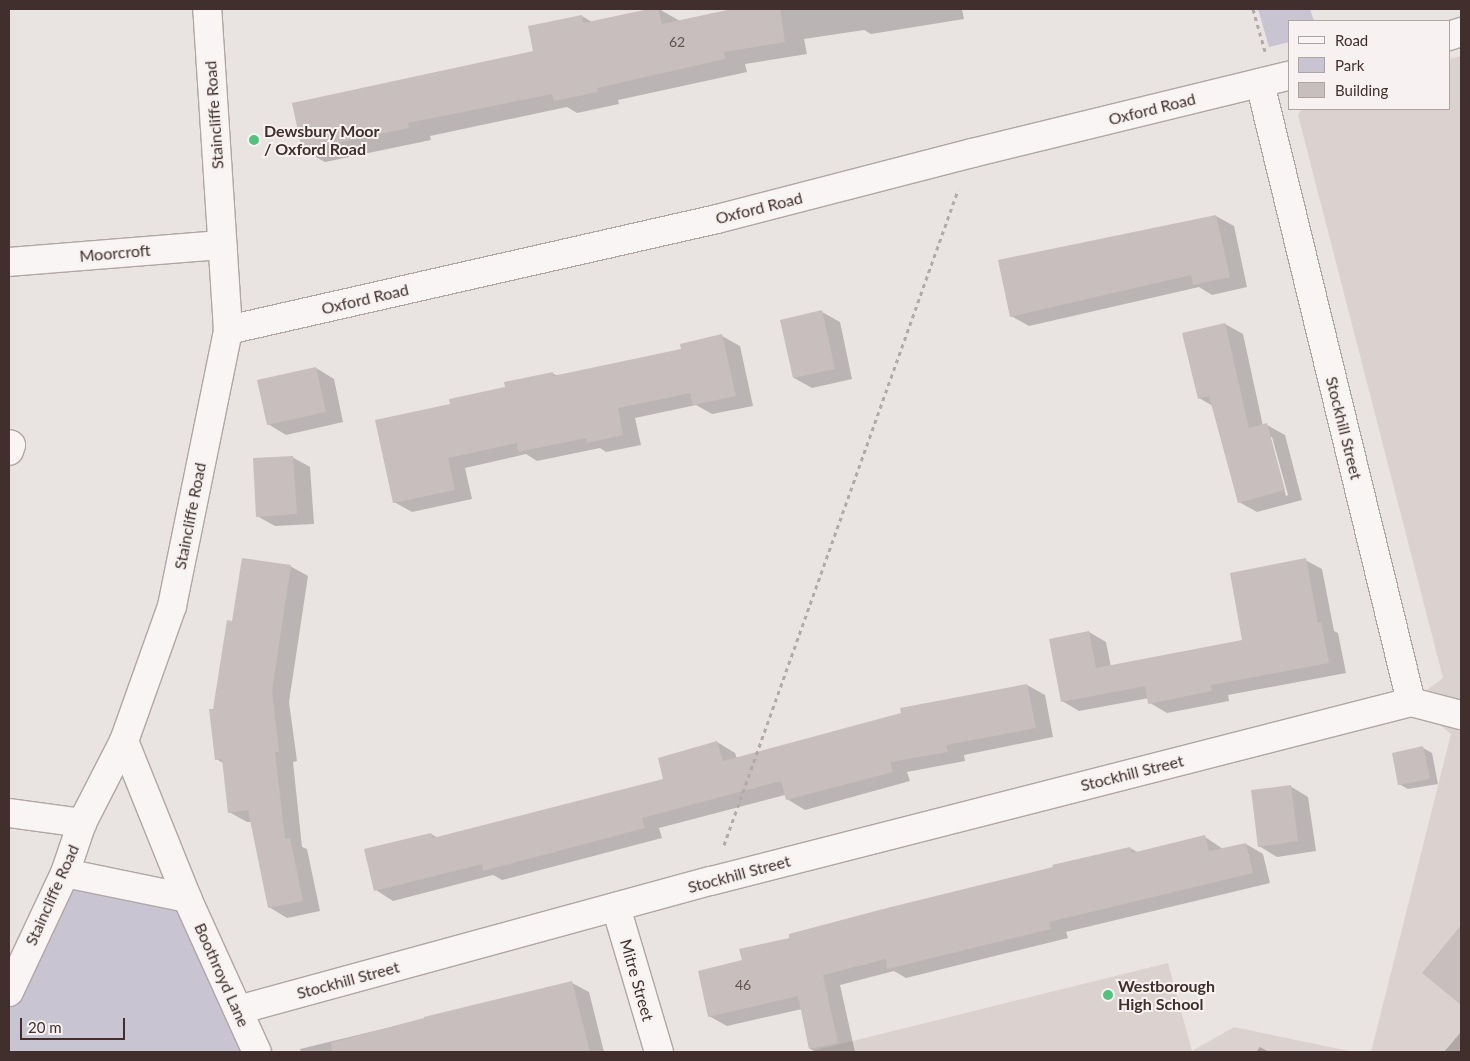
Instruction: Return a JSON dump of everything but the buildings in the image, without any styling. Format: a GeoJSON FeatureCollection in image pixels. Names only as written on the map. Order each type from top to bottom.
{"type":"FeatureCollection","features":[{"type":"Feature","properties":{"kind":"street","name":"Staincliffe Road"},"geometry":{"type":"LineString","coordinates":[[9,992],[65,873],[82,823],[124,740],[172,606],[228,330],[207,9]]}},
{"type":"Feature","properties":{"kind":"street","name":"Oxford Road"},"geometry":{"type":"LineString","coordinates":[[228,330],[717,219],[972,153],[1274,80]]}},
{"type":"Feature","properties":{"kind":"street","name":"Stockhill Street"},"geometry":{"type":"LineString","coordinates":[[238,1010],[712,881],[1411,702],[1274,80]]}},
{"type":"Feature","properties":{"kind":"street","name":"Moorcroft"},"geometry":{"type":"LineString","coordinates":[[9,262],[222,245]]}},
{"type":"Feature","properties":{"kind":"street"},"geometry":{"type":"LineString","coordinates":[[9,444],[11,444],[9,451]]}},
{"type":"Feature","properties":{"kind":"street"},"geometry":{"type":"LineString","coordinates":[[1411,702],[1461,715]]}},
{"type":"Feature","properties":{"kind":"street","name":"Boothroyd Lane"},"geometry":{"type":"LineString","coordinates":[[124,740],[187,898],[257,1052]]}},
{"type":"Feature","properties":{"kind":"street"},"geometry":{"type":"LineString","coordinates":[[9,813],[82,823]]}},
{"type":"Feature","properties":{"kind":"street"},"geometry":{"type":"LineString","coordinates":[[65,873],[187,898]]}},
{"type":"Feature","properties":{"kind":"street","name":"Mitre Street"},"geometry":{"type":"LineString","coordinates":[[616,907],[659,1052]]}},
{"type":"Feature","properties":{"kind":"path"},"geometry":{"type":"LineString","coordinates":[[1253,9],[1274,80]]}},
{"type":"Feature","properties":{"kind":"path"},"geometry":{"type":"LineString","coordinates":[[712,881],[972,153]]}},
{"type":"Feature","properties":{"kind":"shaded area"},"geometry":{"type":"Polygon","coordinates":[[[1461,56],[1461,1052],[1371,1052],[1451,734],[1411,702],[1443,678],[1298,115],[1301,110],[1450,110],[1450,59],[1461,56]]]}},
{"type":"Feature","properties":{"kind":"shaded area","name":"Westborough High School"},"geometry":{"type":"Polygon","coordinates":[[[1168,963],[1192,1051],[1234,1027],[1354,1052],[808,1052],[1168,963]]]}},
{"type":"Feature","properties":{"kind":"green space"},"geometry":{"type":"Polygon","coordinates":[[[1258,9],[1310,9],[1314,20],[1288,20],[1288,42],[1269,47],[1258,9]]]}},
{"type":"Feature","properties":{"kind":"green space"},"geometry":{"type":"Polygon","coordinates":[[[65,873],[187,898],[257,1052],[9,1052],[9,993],[65,873]]]}},
{"type":"Feature","properties":{"kind":"place","name":"Dewsbury Moor / Oxford Road"},"geometry":{"type":"Point","coordinates":[254,140]}},
{"type":"Feature","properties":{"kind":"place","name":"Westborough High School"},"geometry":{"type":"Point","coordinates":[1108,995]}}]}
